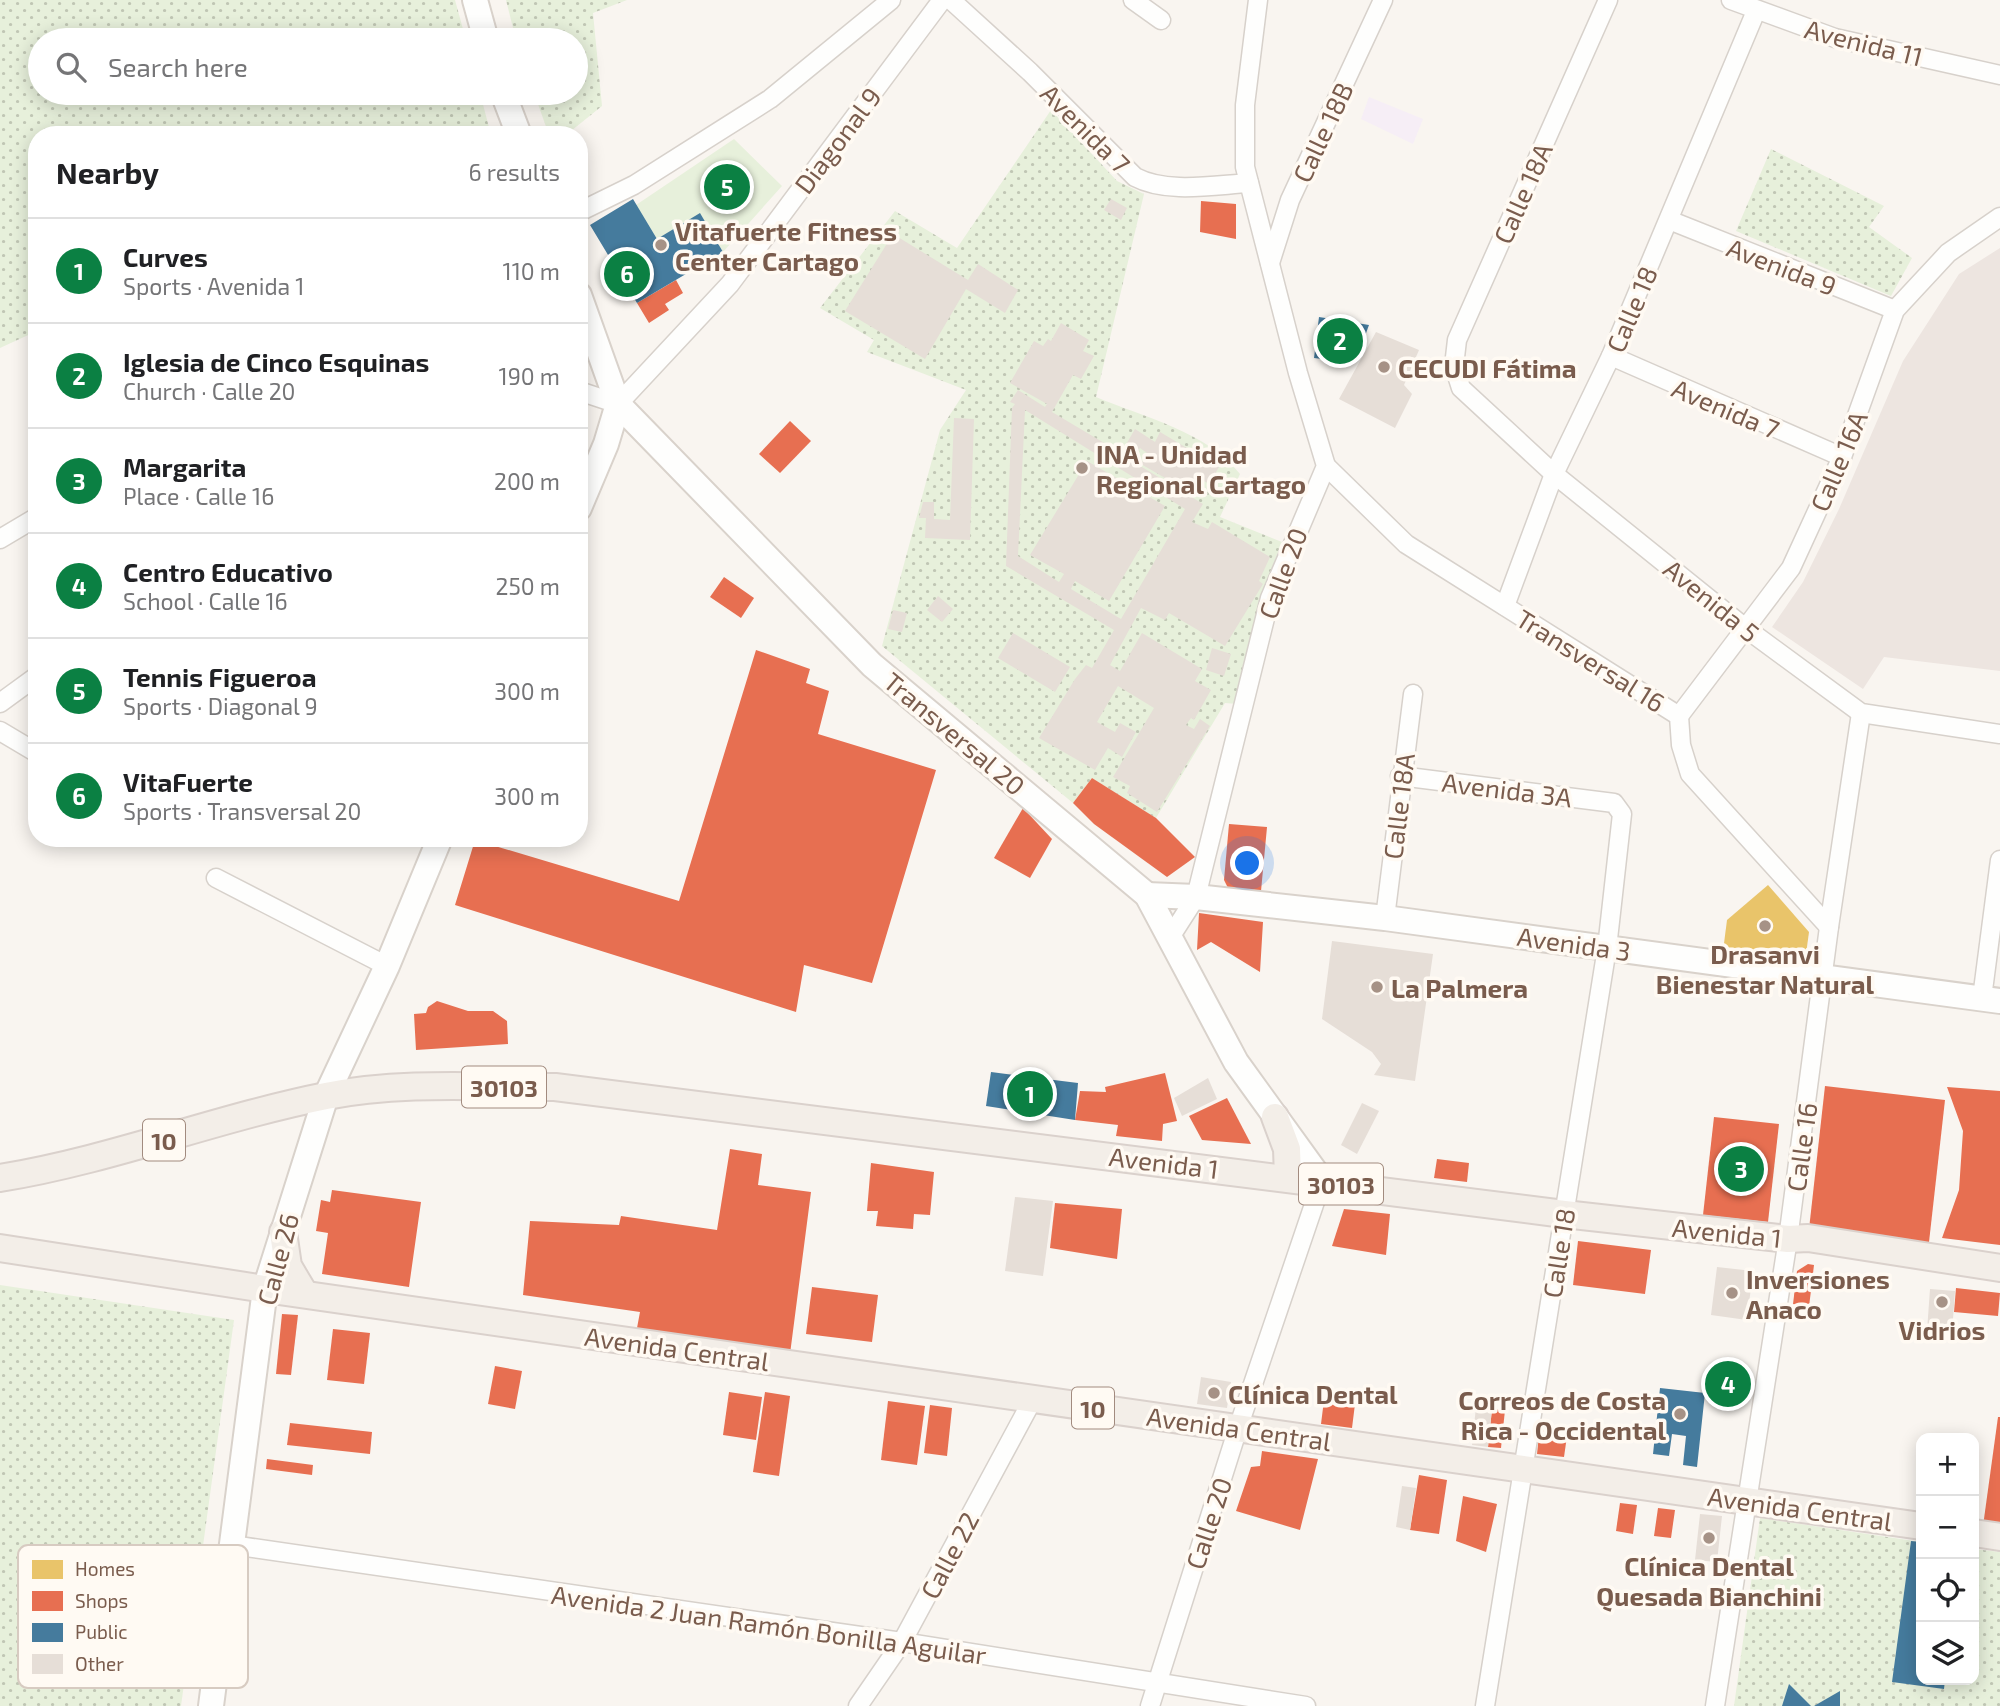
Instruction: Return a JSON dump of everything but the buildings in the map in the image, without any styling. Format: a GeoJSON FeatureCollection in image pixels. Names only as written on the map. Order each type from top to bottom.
{"type":"FeatureCollection","features":[{"type":"Feature","properties":{"kind":"main road","name":"Avenida 1"},"geometry":{"type":"LineString","coordinates":[[326,1096],[420,1087],[555,1087],[1322,1181],[1564,1214],[1788,1239],[1808,1238],[2000,1268]]}},
{"type":"Feature","properties":{"kind":"main road","name":"10"},"geometry":{"type":"LineString","coordinates":[[0,1178],[63,1168],[326,1096]]}},
{"type":"Feature","properties":{"kind":"main road"},"geometry":{"type":"LineString","coordinates":[[1275,1116],[1287,1149],[1288,1177]]}},
{"type":"Feature","properties":{"kind":"main road"},"geometry":{"type":"LineString","coordinates":[[283,1232],[288,1266],[304,1293]]}},
{"type":"Feature","properties":{"kind":"main road","name":"10"},"geometry":{"type":"LineString","coordinates":[[0,1248],[265,1289]]}},
{"type":"Feature","properties":{"kind":"main road","name":"Avenida Central"},"geometry":{"type":"LineString","coordinates":[[265,1289],[1916,1524]]}},
{"type":"Feature","properties":{"kind":"main road"},"geometry":{"type":"LineString","coordinates":[[1979,1534],[2000,1537]]}},
{"type":"Feature","properties":{"kind":"street"},"geometry":{"type":"LineString","coordinates":[[475,0],[483,28]]}},
{"type":"Feature","properties":{"kind":"street"},"geometry":{"type":"LineString","coordinates":[[588,208],[634,185],[769,99],[891,0]]}},
{"type":"Feature","properties":{"kind":"street","name":"Diagonal 9"},"geometry":{"type":"LineString","coordinates":[[618,404],[730,284],[942,0]]}},
{"type":"Feature","properties":{"kind":"street","name":"Avenida 7"},"geometry":{"type":"LineString","coordinates":[[951,0],[1030,72],[1135,177],[1155,185],[1249,183]]}},
{"type":"Feature","properties":{"kind":"street"},"geometry":{"type":"LineString","coordinates":[[1133,0],[1161,20]]}},
{"type":"Feature","properties":{"kind":"street"},"geometry":{"type":"LineString","coordinates":[[1258,0],[1243,135],[1245,167],[1269,267],[1326,466]]}},
{"type":"Feature","properties":{"kind":"street","name":"Calle 18B"},"geometry":{"type":"LineString","coordinates":[[1269,267],[1290,200],[1383,0]]}},
{"type":"Feature","properties":{"kind":"street","name":"Calle 18A"},"geometry":{"type":"LineString","coordinates":[[1461,388],[1454,366],[1457,340],[1608,0]]}},
{"type":"Feature","properties":{"kind":"street","name":"Avenida 11"},"geometry":{"type":"LineString","coordinates":[[1731,0],[1835,38],[2000,75]]}},
{"type":"Feature","properties":{"kind":"street","name":"Calle 18"},"geometry":{"type":"LineString","coordinates":[[1506,606],[1554,474],[1611,356],[1756,11]]}},
{"type":"Feature","properties":{"kind":"street"},"geometry":{"type":"LineString","coordinates":[[508,105],[516,126]]}},
{"type":"Feature","properties":{"kind":"street","name":"Calle 16A"},"geometry":{"type":"LineString","coordinates":[[1679,716],[1791,568],[1842,457],[1895,310],[1948,253],[2000,217]]}},
{"type":"Feature","properties":{"kind":"street","name":"Avenida 9"},"geometry":{"type":"LineString","coordinates":[[1670,220],[1895,310]]}},
{"type":"Feature","properties":{"kind":"street","name":"Transversal 20"},"geometry":{"type":"LineString","coordinates":[[588,320],[618,404],[872,664],[1147,895],[1236,1062],[1322,1181]]}},
{"type":"Feature","properties":{"kind":"street","name":"Avenida 7"},"geometry":{"type":"LineString","coordinates":[[1611,356],[1842,457]]}},
{"type":"Feature","properties":{"kind":"street","name":"Avenida 5"},"geometry":{"type":"LineString","coordinates":[[1461,388],[1554,474],[1744,627],[1861,713],[2000,734]]}},
{"type":"Feature","properties":{"kind":"street"},"geometry":{"type":"LineString","coordinates":[[588,394],[618,404],[606,444],[588,487]]}},
{"type":"Feature","properties":{"kind":"street","name":"Transversal 16"},"geometry":{"type":"LineString","coordinates":[[1326,466],[1406,544],[1679,716],[1681,745],[1690,774],[1829,927]]}},
{"type":"Feature","properties":{"kind":"street","name":"Calle 20"},"geometry":{"type":"LineString","coordinates":[[1170,939],[1196,897],[1270,598],[1326,466]]}},
{"type":"Feature","properties":{"kind":"street"},"geometry":{"type":"LineString","coordinates":[[0,539],[28,522]]}},
{"type":"Feature","properties":{"kind":"street"},"geometry":{"type":"LineString","coordinates":[[0,704],[28,683]]}},
{"type":"Feature","properties":{"kind":"street","name":"Calle 18A"},"geometry":{"type":"LineString","coordinates":[[1385,918],[1413,694]]}},
{"type":"Feature","properties":{"kind":"street","name":"Calle 16"},"geometry":{"type":"LineString","coordinates":[[1715,1706],[1788,1239],[1829,927],[1861,713]]}},
{"type":"Feature","properties":{"kind":"street"},"geometry":{"type":"LineString","coordinates":[[0,731],[28,748]]}},
{"type":"Feature","properties":{"kind":"street","name":"Avenida 3A"},"geometry":{"type":"LineString","coordinates":[[1401,776],[1614,803]]}},
{"type":"Feature","properties":{"kind":"street","name":"Calle 18"},"geometry":{"type":"LineString","coordinates":[[1485,1706],[1607,948],[1623,830],[1622,814],[1614,803]]}},
{"type":"Feature","properties":{"kind":"street","name":"Calle 26"},"geometry":{"type":"LineString","coordinates":[[232,1545],[265,1289],[326,1096],[387,966],[436,847]]}},
{"type":"Feature","properties":{"kind":"street"},"geometry":{"type":"LineString","coordinates":[[1991,1000],[2000,860]]}},
{"type":"Feature","properties":{"kind":"street"},"geometry":{"type":"LineString","coordinates":[[216,878],[387,966]]}},
{"type":"Feature","properties":{"kind":"street","name":"Avenida 3"},"geometry":{"type":"LineString","coordinates":[[1147,895],[1196,897],[1385,918],[1991,1000]]}},
{"type":"Feature","properties":{"kind":"street","name":"Calle 20"},"geometry":{"type":"LineString","coordinates":[[1150,1706],[1238,1428],[1322,1181]]}},
{"type":"Feature","properties":{"kind":"street","name":"Calle 22"},"geometry":{"type":"LineString","coordinates":[[858,1706],[902,1642],[1033,1399]]}},
{"type":"Feature","properties":{"kind":"street","name":"Avenida 2 Juan Ramón Bonilla Aguilar"},"geometry":{"type":"LineString","coordinates":[[248,1547],[902,1642],[1157,1685],[1306,1706]]}},
{"type":"Feature","properties":{"kind":"street","name":"Calle 26"},"geometry":{"type":"LineString","coordinates":[[211,1706],[213,1688]]}},
{"type":"Feature","properties":{"kind":"shaded area"},"geometry":{"type":"Polygon","coordinates":[[[1369,97],[1423,119],[1413,144],[1361,119],[1369,97]]]}},
{"type":"Feature","properties":{"kind":"shaded area"},"geometry":{"type":"Polygon","coordinates":[[[2000,248],[2000,671],[1884,657],[1863,689],[1772,627],[1803,582],[1839,509],[1903,361],[1959,274],[2000,248]]]}},
{"type":"Feature","properties":{"kind":"green space"},"geometry":{"type":"Polygon","coordinates":[[[0,0],[455,0],[463,28],[28,28],[28,105],[483,105],[489,126],[28,126],[28,335],[0,348],[0,0]]]}},
{"type":"Feature","properties":{"kind":"green space"},"geometry":{"type":"Polygon","coordinates":[[[506,0],[627,0],[593,13],[602,106],[577,126],[546,126],[538,105],[588,105],[588,28],[513,28],[506,0]]]}},
{"type":"Feature","properties":{"kind":"green space","name":"INA - Unidad Regional Cartago"},"geometry":{"type":"Polygon","coordinates":[[[1051,110],[1117,181],[1144,194],[1096,397],[1174,427],[1193,436],[1227,459],[1240,474],[1220,517],[1282,542],[1255,622],[1237,704],[1225,703],[1156,818],[1092,778],[1073,803],[882,646],[940,430],[966,390],[867,352],[874,340],[820,308],[895,211],[957,248],[1051,110]]]}},
{"type":"Feature","properties":{"kind":"green space"},"geometry":{"type":"Polygon","coordinates":[[[734,139],[782,186],[723,252],[701,215],[657,239],[636,205],[734,139]]]}},
{"type":"Feature","properties":{"kind":"green space"},"geometry":{"type":"Polygon","coordinates":[[[1771,149],[1884,206],[1869,227],[1912,258],[1891,296],[1736,231],[1771,149]]]}},
{"type":"Feature","properties":{"kind":"green space"},"geometry":{"type":"Polygon","coordinates":[[[0,1285],[234,1320],[203,1545],[18,1545],[18,1688],[183,1688],[181,1706],[0,1706],[0,1285]]]}},
{"type":"Feature","properties":{"kind":"green space"},"geometry":{"type":"Polygon","coordinates":[[[1760,1518],[1916,1541],[1916,1685],[1979,1685],[1979,1550],[2000,1552],[2000,1706],[1734,1706],[1760,1518]]]}},
{"type":"Feature","properties":{"kind":"place","name":"Tennis Figueroa"},"geometry":{"type":"Point","coordinates":[727,187]}},
{"type":"Feature","properties":{"kind":"place","name":"Vitafuerte Fitness Center Cartago"},"geometry":{"type":"Point","coordinates":[661,245]}},
{"type":"Feature","properties":{"kind":"place","name":"VitaFuerte"},"geometry":{"type":"Point","coordinates":[627,274]}},
{"type":"Feature","properties":{"kind":"place","name":"Iglesia de Cinco Esquinas"},"geometry":{"type":"Point","coordinates":[1340,341]}},
{"type":"Feature","properties":{"kind":"place","name":"CECUDI Fátima"},"geometry":{"type":"Point","coordinates":[1384,367]}},
{"type":"Feature","properties":{"kind":"place","name":"INA - Unidad Regional Cartago"},"geometry":{"type":"Point","coordinates":[1082,468]}},
{"type":"Feature","properties":{"kind":"place","name":"Drasanvi Bienestar Natural"},"geometry":{"type":"Point","coordinates":[1765,926]}},
{"type":"Feature","properties":{"kind":"place","name":"La Palmera"},"geometry":{"type":"Point","coordinates":[1377,987]}},
{"type":"Feature","properties":{"kind":"place","name":"Curves"},"geometry":{"type":"Point","coordinates":[1030,1094]}},
{"type":"Feature","properties":{"kind":"place","name":"Margarita"},"geometry":{"type":"Point","coordinates":[1741,1169]}},
{"type":"Feature","properties":{"kind":"place","name":"Inversiones Anaco"},"geometry":{"type":"Point","coordinates":[1732,1293]}},
{"type":"Feature","properties":{"kind":"place","name":"Vidrios"},"geometry":{"type":"Point","coordinates":[1942,1302]}},
{"type":"Feature","properties":{"kind":"place","name":"Centro Educativo"},"geometry":{"type":"Point","coordinates":[1728,1384]}},
{"type":"Feature","properties":{"kind":"place","name":"Clínica Dental"},"geometry":{"type":"Point","coordinates":[1214,1393]}},
{"type":"Feature","properties":{"kind":"place","name":"Correos de Costa Rica - Occidental"},"geometry":{"type":"Point","coordinates":[1680,1414]}},
{"type":"Feature","properties":{"kind":"place","name":"Clínica Dental Quesada Bianchini"},"geometry":{"type":"Point","coordinates":[1709,1538]}}]}
